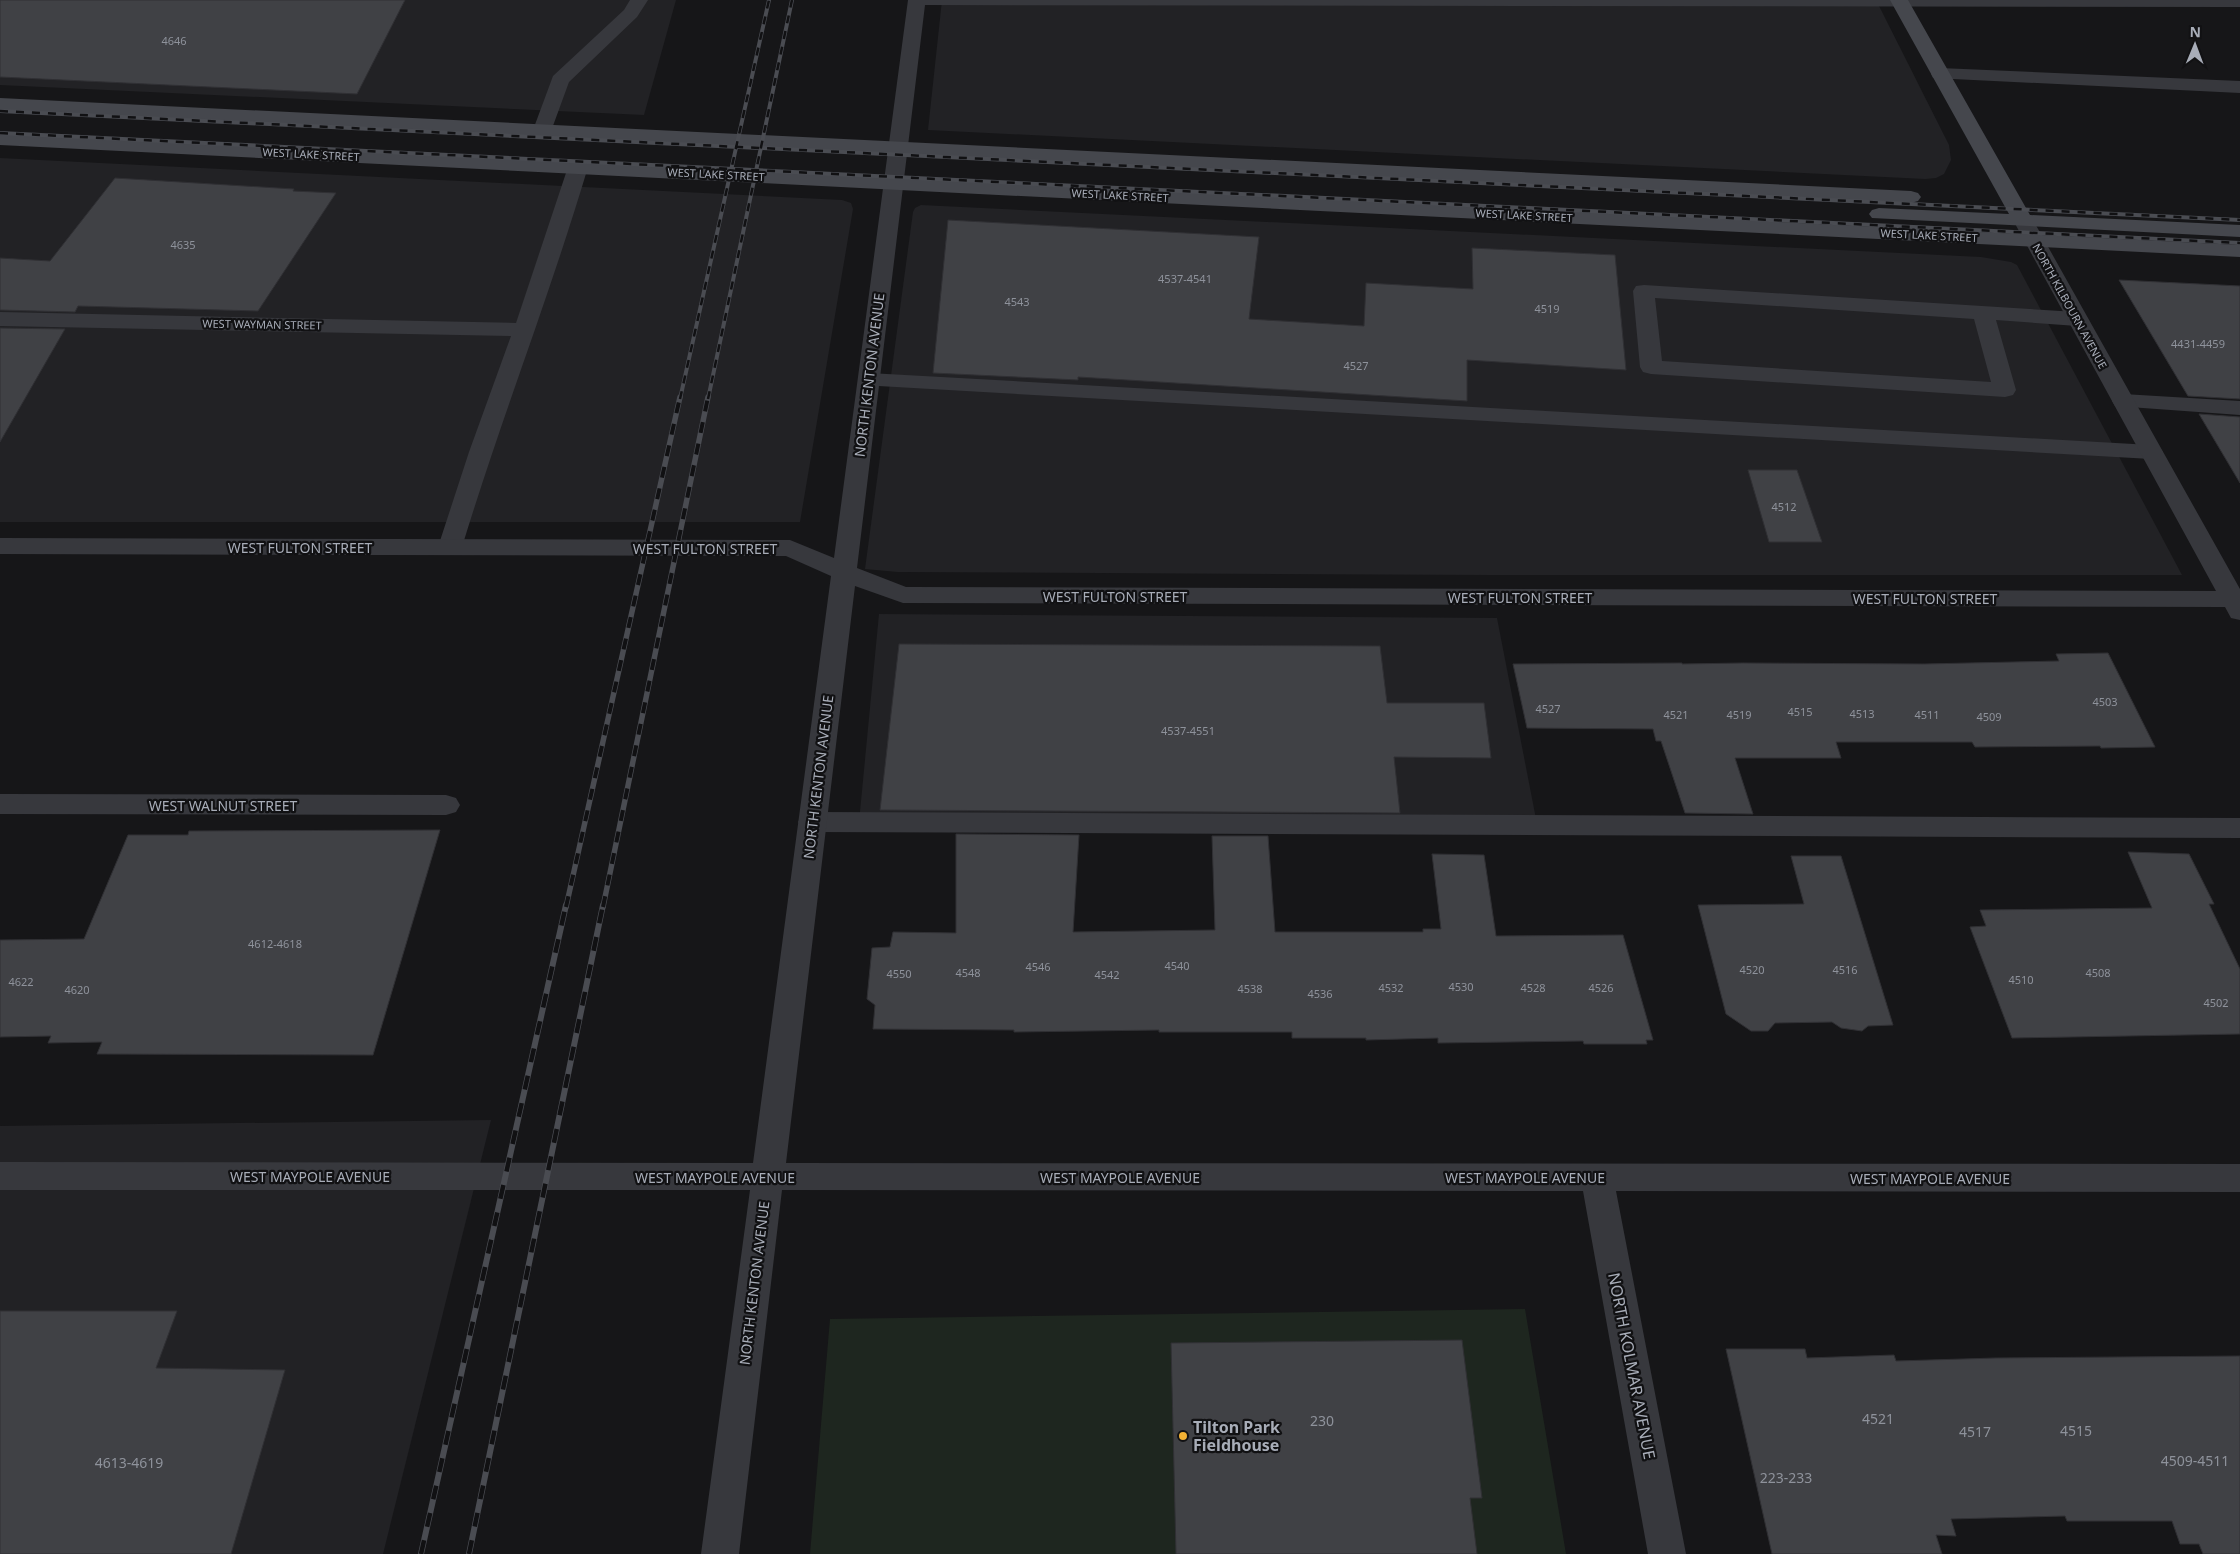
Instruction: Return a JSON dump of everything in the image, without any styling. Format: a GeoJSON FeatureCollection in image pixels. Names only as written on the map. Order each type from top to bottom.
{"type":"FeatureCollection","features":[{"type":"Feature","properties":{"kind":"main road","name":"NORTH KILBOURN AVENUE"},"geometry":{"type":"LineString","coordinates":[[1900,1],[2028,230]]}},
{"type":"Feature","properties":{"kind":"main road","name":"WEST LAKE STREET"},"geometry":{"type":"LineString","coordinates":[[0,104],[544,130],[896,165]]}},
{"type":"Feature","properties":{"kind":"main road","name":"WEST LAKE STREET"},"geometry":{"type":"LineString","coordinates":[[0,122],[896,165],[2028,230],[2240,250]]}},
{"type":"Feature","properties":{"kind":"main road","name":"WEST LAKE STREET"},"geometry":{"type":"LineString","coordinates":[[0,139],[578,167],[896,165],[1933,198],[2240,212]]}},
{"type":"Feature","properties":{"kind":"main road","name":"WEST LAKE STREET"},"geometry":{"type":"LineString","coordinates":[[2028,230],[2240,231]]}},
{"type":"Feature","properties":{"kind":"street"},"geometry":{"type":"LineString","coordinates":[[544,130],[560,80],[631,13],[639,0]]}},
{"type":"Feature","properties":{"kind":"street"},"geometry":{"type":"LineString","coordinates":[[918,0],[2240,2]]}},
{"type":"Feature","properties":{"kind":"street","name":"NORTH KENTON AVENUE"},"geometry":{"type":"LineString","coordinates":[[720,1554],[843,572],[918,0]]}},
{"type":"Feature","properties":{"kind":"street"},"geometry":{"type":"LineString","coordinates":[[1940,74],[2240,87]]}},
{"type":"Feature","properties":{"kind":"street"},"geometry":{"type":"LineString","coordinates":[[450,547],[465,497],[524,330],[578,167]]}},
{"type":"Feature","properties":{"kind":"street","name":"NORTH KILBOURN AVENUE"},"geometry":{"type":"LineString","coordinates":[[2028,230],[2151,452],[2238,603]]}},
{"type":"Feature","properties":{"kind":"street"},"geometry":{"type":"LineString","coordinates":[[1984,313],[2005,390],[1651,367],[1644,291],[2077,319]]}},
{"type":"Feature","properties":{"kind":"street","name":"WEST WAYMAN STREET"},"geometry":{"type":"LineString","coordinates":[[0,319],[524,330]]}},
{"type":"Feature","properties":{"kind":"street"},"geometry":{"type":"LineString","coordinates":[[869,380],[2151,452]]}},
{"type":"Feature","properties":{"kind":"street"},"geometry":{"type":"LineString","coordinates":[[2123,401],[2240,408]]}},
{"type":"Feature","properties":{"kind":"street","name":"WEST FULTON STREET"},"geometry":{"type":"LineString","coordinates":[[0,546],[790,548],[843,572],[903,595],[2238,603]]}},
{"type":"Feature","properties":{"kind":"street","name":"WEST WALNUT STREET"},"geometry":{"type":"LineString","coordinates":[[0,804],[446,806]]}},
{"type":"Feature","properties":{"kind":"street"},"geometry":{"type":"LineString","coordinates":[[812,822],[2240,828]]}},
{"type":"Feature","properties":{"kind":"street","name":"WEST MAYPOLE AVENUE"},"geometry":{"type":"LineString","coordinates":[[0,1176],[2240,1178]]}},
{"type":"Feature","properties":{"kind":"street","name":"NORTH KOLMAR AVENUE"},"geometry":{"type":"LineString","coordinates":[[1596,1178],[1667,1554]]}},
{"type":"Feature","properties":{"kind":"shaded area"},"geometry":{"type":"Polygon","coordinates":[[[0,0],[676,0],[644,115],[0,85],[0,0]]]}},
{"type":"Feature","properties":{"kind":"shaded area"},"geometry":{"type":"Polygon","coordinates":[[[942,0],[1876,0],[1949,145],[1951,160],[1944,174],[1936,178],[1925,179],[928,130],[942,0]]]}},
{"type":"Feature","properties":{"kind":"shaded area"},"geometry":{"type":"Polygon","coordinates":[[[0,158],[842,200],[851,203],[853,209],[800,522],[0,522],[0,158]]]}},
{"type":"Feature","properties":{"kind":"shaded area"},"geometry":{"type":"Polygon","coordinates":[[[921,205],[1981,257],[2011,262],[2017,265],[2182,575],[1488,575],[898,572],[865,569],[913,212],[915,208],[921,205]]]}},
{"type":"Feature","properties":{"kind":"shaded area"},"geometry":{"type":"Polygon","coordinates":[[[879,614],[1497,618],[1537,824],[859,822],[879,614]]]}},
{"type":"Feature","properties":{"kind":"shaded area"},"geometry":{"type":"Polygon","coordinates":[[[491,1120],[383,1554],[0,1554],[0,1126],[491,1120]]]}},
{"type":"Feature","properties":{"kind":"shaded area","name":"Tilton Park Fieldhouse"},"geometry":{"type":"Polygon","coordinates":[[[1525,1309],[1566,1554],[810,1554],[830,1319],[1525,1309]]]}},
{"type":"Feature","properties":{"kind":"building"},"geometry":{"type":"Polygon","coordinates":[[[0,0],[405,0],[357,94],[0,77],[0,0]]]}},
{"type":"Feature","properties":{"kind":"building"},"geometry":{"type":"Polygon","coordinates":[[[115,178],[336,193],[258,311],[78,306],[75,312],[0,310],[0,258],[50,261],[115,178]]]}},
{"type":"Feature","properties":{"kind":"building"},"geometry":{"type":"Polygon","coordinates":[[[948,220],[1259,237],[1249,319],[1364,326],[1366,283],[1473,289],[1472,248],[1615,255],[1626,370],[1467,360],[1467,401],[1078,377],[1078,380],[933,373],[948,220]]]}},
{"type":"Feature","properties":{"kind":"building"},"geometry":{"type":"Polygon","coordinates":[[[2119,280],[2240,286],[2240,399],[2188,396],[2119,280]]]}},
{"type":"Feature","properties":{"kind":"building"},"geometry":{"type":"Polygon","coordinates":[[[0,328],[65,329],[0,442],[0,328]]]}},
{"type":"Feature","properties":{"kind":"building"},"geometry":{"type":"Polygon","coordinates":[[[2199,414],[2240,417],[2240,483],[2199,414]]]}},
{"type":"Feature","properties":{"kind":"building"},"geometry":{"type":"Polygon","coordinates":[[[1748,470],[1797,470],[1822,542],[1769,542],[1748,470]]]}},
{"type":"Feature","properties":{"kind":"building"},"geometry":{"type":"Polygon","coordinates":[[[899,644],[1380,646],[1387,703],[1484,703],[1491,758],[1394,757],[1400,813],[880,810],[899,644]]]}},
{"type":"Feature","properties":{"kind":"building"},"geometry":{"type":"Polygon","coordinates":[[[2108,653],[2155,747],[1975,747],[1972,742],[1836,742],[1841,758],[1735,758],[1753,814],[1685,813],[1661,741],[1656,741],[1653,729],[1527,728],[1513,664],[1924,664],[2059,661],[2056,654],[2108,653]]]}},
{"type":"Feature","properties":{"kind":"building"},"geometry":{"type":"Polygon","coordinates":[[[440,830],[373,1055],[97,1054],[102,1042],[48,1043],[51,1036],[0,1037],[0,940],[84,939],[128,835],[188,835],[189,831],[440,830]]]}},
{"type":"Feature","properties":{"kind":"building"},"geometry":{"type":"Polygon","coordinates":[[[956,834],[1079,835],[1073,932],[1215,930],[1212,836],[1268,836],[1275,932],[1423,932],[1423,929],[1441,929],[1432,854],[1484,855],[1496,936],[1623,935],[1653,1040],[1646,1040],[1647,1044],[1584,1044],[1583,1041],[1438,1043],[1438,1038],[1366,1040],[1366,1038],[1292,1038],[1292,1032],[1159,1032],[1159,1030],[1014,1032],[1014,1030],[873,1029],[875,1005],[867,999],[872,948],[890,947],[893,932],[956,933],[956,834]]]}},
{"type":"Feature","properties":{"kind":"building"},"geometry":{"type":"Polygon","coordinates":[[[2128,852],[2189,854],[2214,904],[2209,904],[2240,969],[2240,1034],[2012,1038],[1970,927],[1986,926],[1980,910],[2152,908],[2128,852]]]}},
{"type":"Feature","properties":{"kind":"building"},"geometry":{"type":"Polygon","coordinates":[[[1791,856],[1841,856],[1893,1025],[1868,1026],[1862,1031],[1841,1028],[1832,1022],[1775,1023],[1768,1031],[1751,1031],[1726,1014],[1698,905],[1804,904],[1791,856]]]}},
{"type":"Feature","properties":{"kind":"building"},"geometry":{"type":"Polygon","coordinates":[[[0,1311],[177,1311],[156,1368],[285,1370],[231,1554],[0,1554],[0,1311]]]}},
{"type":"Feature","properties":{"kind":"building","name":"Tilton Park Fieldhouse"},"geometry":{"type":"Polygon","coordinates":[[[1462,1340],[1482,1498],[1470,1498],[1477,1554],[1176,1554],[1171,1343],[1462,1340]]]}},
{"type":"Feature","properties":{"kind":"building"},"geometry":{"type":"Polygon","coordinates":[[[1726,1349],[1805,1349],[1807,1358],[1894,1355],[1896,1361],[1996,1358],[2240,1356],[2240,1554],[2203,1554],[2199,1544],[2180,1544],[2172,1521],[2067,1521],[2065,1516],[1951,1519],[1956,1536],[1936,1535],[1942,1554],[1772,1554],[1726,1349]]]}},
{"type":"Feature","properties":{"kind":"railway"},"geometry":{"type":"LineString","coordinates":[[736,147],[769,0]]}},
{"type":"Feature","properties":{"kind":"railway"},"geometry":{"type":"LineString","coordinates":[[761,148],[792,0]]}},
{"type":"Feature","properties":{"kind":"railway"},"geometry":{"type":"LineString","coordinates":[[0,111],[736,147]]}},
{"type":"Feature","properties":{"kind":"railway"},"geometry":{"type":"LineString","coordinates":[[0,133],[731,169]]}},
{"type":"Feature","properties":{"kind":"railway"},"geometry":{"type":"LineString","coordinates":[[731,169],[736,147]]}},
{"type":"Feature","properties":{"kind":"railway"},"geometry":{"type":"LineString","coordinates":[[736,147],[761,148]]}},
{"type":"Feature","properties":{"kind":"railway"},"geometry":{"type":"LineString","coordinates":[[756,170],[761,148]]}},
{"type":"Feature","properties":{"kind":"railway"},"geometry":{"type":"LineString","coordinates":[[761,148],[2240,220]]}},
{"type":"Feature","properties":{"kind":"railway"},"geometry":{"type":"LineString","coordinates":[[680,399],[731,169]]}},
{"type":"Feature","properties":{"kind":"railway"},"geometry":{"type":"LineString","coordinates":[[731,169],[756,170]]}},
{"type":"Feature","properties":{"kind":"railway"},"geometry":{"type":"LineString","coordinates":[[708,399],[756,170]]}},
{"type":"Feature","properties":{"kind":"railway"},"geometry":{"type":"LineString","coordinates":[[756,170],[2240,243]]}},
{"type":"Feature","properties":{"kind":"railway"},"geometry":{"type":"LineString","coordinates":[[566,907],[680,397]]}},
{"type":"Feature","properties":{"kind":"railway"},"geometry":{"type":"LineString","coordinates":[[603,907],[708,397]]}},
{"type":"Feature","properties":{"kind":"railway"},"geometry":{"type":"LineString","coordinates":[[421,1554],[566,905]]}},
{"type":"Feature","properties":{"kind":"railway"},"geometry":{"type":"LineString","coordinates":[[469,1554],[603,905]]}},
{"type":"Feature","properties":{"kind":"place","name":"Tilton Park Fieldhouse"},"geometry":{"type":"Point","coordinates":[1183,1436]}}]}
